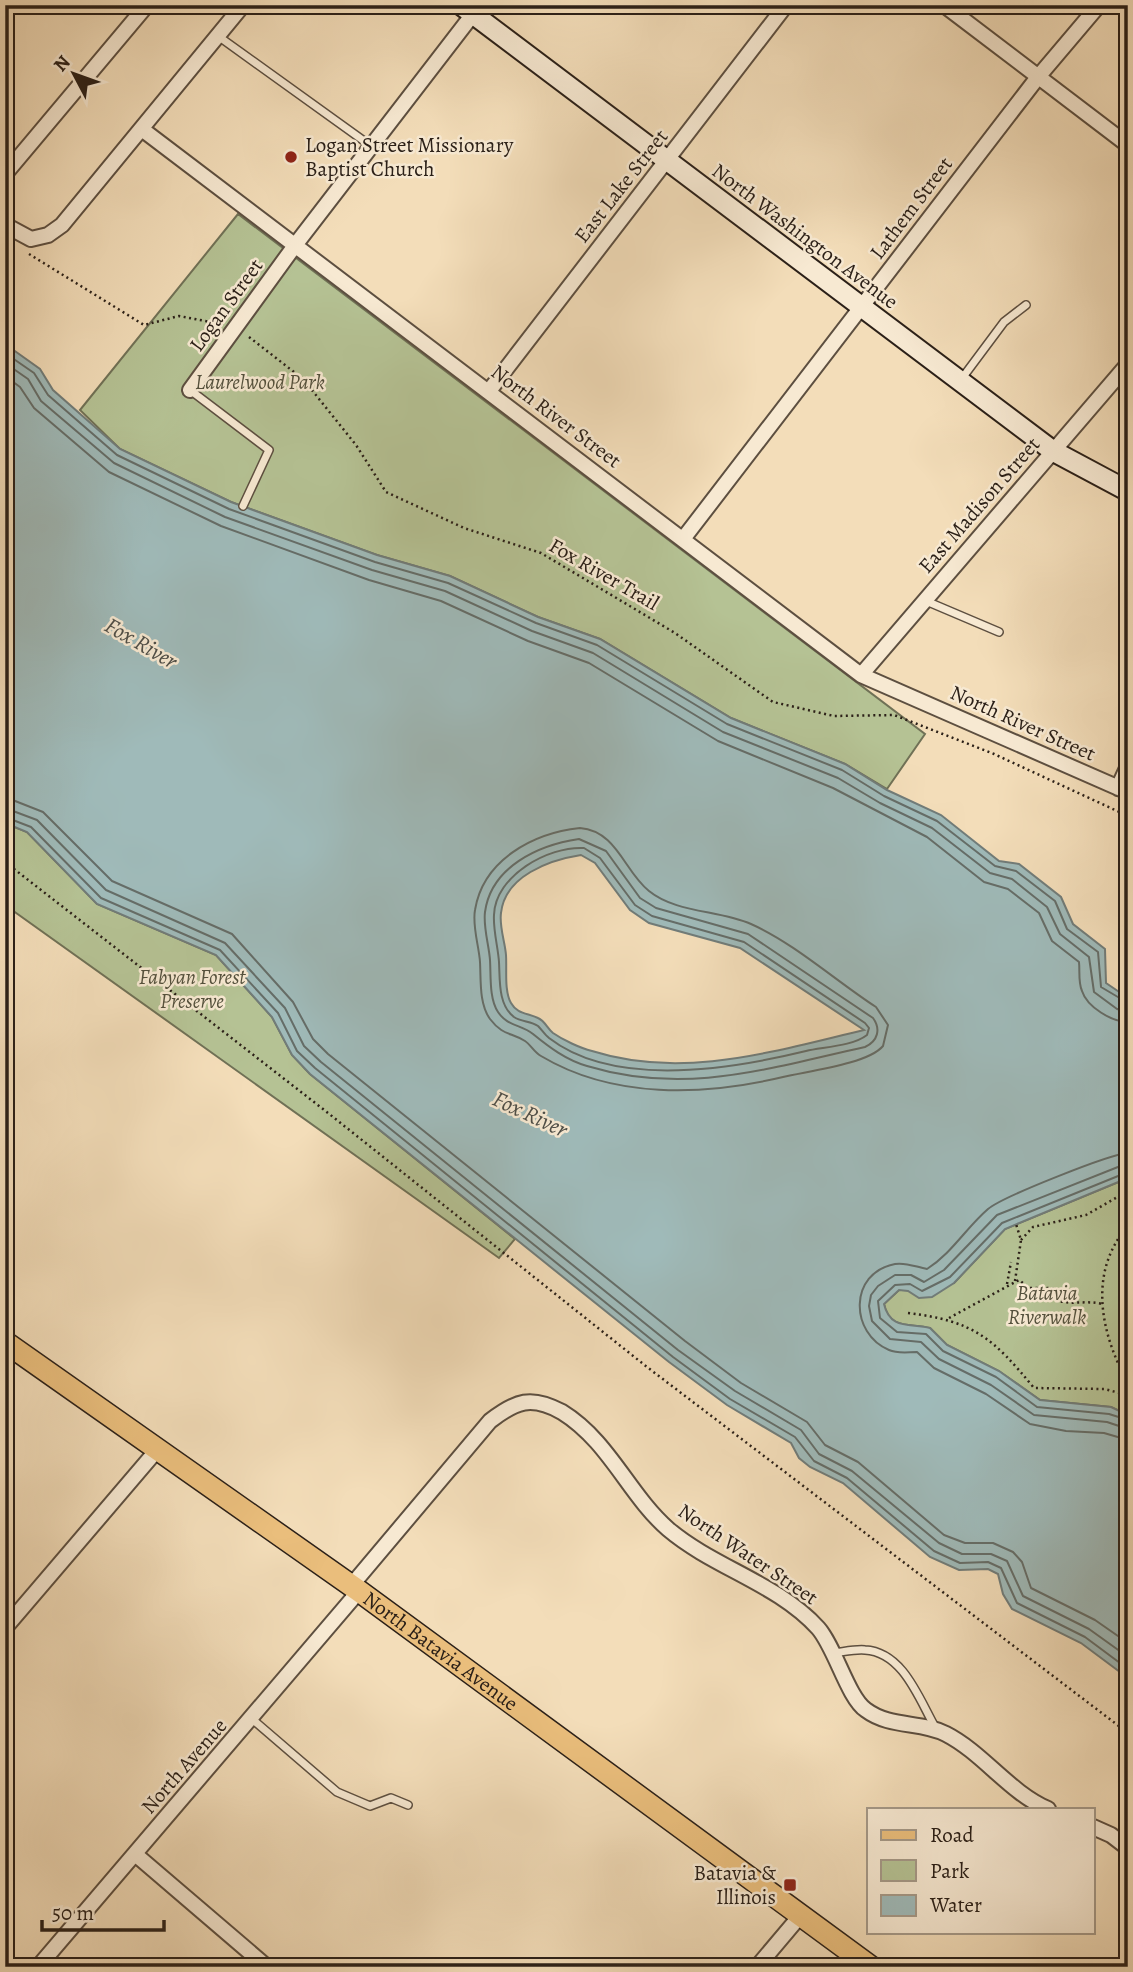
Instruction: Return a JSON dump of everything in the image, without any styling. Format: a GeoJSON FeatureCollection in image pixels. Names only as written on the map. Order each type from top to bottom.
{"type":"FeatureCollection","features":[{"type":"Feature","properties":{"kind":"main road","name":"North Washington Avenue"},"geometry":{"type":"LineString","coordinates":[[472,8],[667,160],[1053,451],[1128,491]]}},
{"type":"Feature","properties":{"kind":"main road","name":"North Batavia Avenue"},"geometry":{"type":"LineString","coordinates":[[5,1342],[355,1589],[871,1967]]}},
{"type":"Feature","properties":{"kind":"street"},"geometry":{"type":"LineString","coordinates":[[5,174],[147,5]]}},
{"type":"Feature","properties":{"kind":"street"},"geometry":{"type":"LineString","coordinates":[[5,225],[31,239],[48,235],[62,225],[143,130],[243,5]]}},
{"type":"Feature","properties":{"kind":"street","name":"East Lake Street"},"geometry":{"type":"LineString","coordinates":[[489,391],[786,5]]}},
{"type":"Feature","properties":{"kind":"street"},"geometry":{"type":"LineString","coordinates":[[944,5],[1128,145]]}},
{"type":"Feature","properties":{"kind":"street","name":"Lathem Street"},"geometry":{"type":"LineString","coordinates":[[683,539],[1038,77],[1099,5]]}},
{"type":"Feature","properties":{"kind":"street","name":"Logan Street"},"geometry":{"type":"LineString","coordinates":[[190,390],[472,8]]}},
{"type":"Feature","properties":{"kind":"street","name":"North River Street"},"geometry":{"type":"LineString","coordinates":[[143,130],[861,675],[1123,790]]}},
{"type":"Feature","properties":{"kind":"street","name":"East Madison Street"},"geometry":{"type":"LineString","coordinates":[[861,675],[1128,364]]}},
{"type":"Feature","properties":{"kind":"street"},"geometry":{"type":"LineString","coordinates":[[1123,790],[1128,766]]}},
{"type":"Feature","properties":{"kind":"street","name":"North Avenue"},"geometry":{"type":"LineString","coordinates":[[38,1967],[252,1719],[491,1421],[512,1404],[530,1401],[561,1412],[594,1438]]}},
{"type":"Feature","properties":{"kind":"street","name":"North Water Street"},"geometry":{"type":"LineString","coordinates":[[594,1438],[668,1529],[720,1564],[763,1586],[819,1629],[863,1709],[888,1722],[946,1734],[1047,1808]]}},
{"type":"Feature","properties":{"kind":"street"},"geometry":{"type":"LineString","coordinates":[[5,1628],[157,1450]]}},
{"type":"Feature","properties":{"kind":"street"},"geometry":{"type":"LineString","coordinates":[[1094,1827],[1111,1835],[1128,1848]]}},
{"type":"Feature","properties":{"kind":"street"},"geometry":{"type":"LineString","coordinates":[[135,1854],[267,1967]]}},
{"type":"Feature","properties":{"kind":"street"},"geometry":{"type":"LineString","coordinates":[[757,1967],[800,1916]]}},
{"type":"Feature","properties":{"kind":"lane"},"geometry":{"type":"LineString","coordinates":[[218,36],[372,146]]}},
{"type":"Feature","properties":{"kind":"lane"},"geometry":{"type":"LineString","coordinates":[[960,381],[1004,322],[1026,305]]}},
{"type":"Feature","properties":{"kind":"lane"},"geometry":{"type":"LineString","coordinates":[[190,390],[269,450],[243,506]]}},
{"type":"Feature","properties":{"kind":"lane"},"geometry":{"type":"LineString","coordinates":[[925,600],[999,632]]}},
{"type":"Feature","properties":{"kind":"lane"},"geometry":{"type":"LineString","coordinates":[[832,1653],[865,1650],[891,1659],[909,1682],[937,1731]]}},
{"type":"Feature","properties":{"kind":"lane"},"geometry":{"type":"LineString","coordinates":[[252,1719],[337,1792],[370,1806],[391,1798],[408,1805]]}},
{"type":"Feature","properties":{"kind":"path","name":"Fox River Trail"},"geometry":{"type":"LineString","coordinates":[[28,254],[144,325],[178,316],[236,327],[303,379],[356,445],[386,492],[464,528],[541,553],[675,633],[773,702],[834,716],[894,715],[994,754],[1128,816]]}},
{"type":"Feature","properties":{"kind":"path"},"geometry":{"type":"LineString","coordinates":[[5,862],[646,1367],[1128,1733]]}},
{"type":"Feature","properties":{"kind":"path"},"geometry":{"type":"LineString","coordinates":[[1021,1240],[1033,1227],[1086,1215],[1128,1192]]}},
{"type":"Feature","properties":{"kind":"path"},"geometry":{"type":"LineString","coordinates":[[1015,1281],[1021,1240],[1016,1224]]}},
{"type":"Feature","properties":{"kind":"path"},"geometry":{"type":"LineString","coordinates":[[1128,1226],[1109,1254],[1102,1304],[1105,1334],[1128,1383]]}},
{"type":"Feature","properties":{"kind":"path"},"geometry":{"type":"LineString","coordinates":[[1007,1284],[1011,1262]]}},
{"type":"Feature","properties":{"kind":"path"},"geometry":{"type":"LineString","coordinates":[[949,1318],[1015,1281],[1029,1288],[1052,1287],[1059,1301],[1073,1304],[1086,1300],[1102,1304]]}},
{"type":"Feature","properties":{"kind":"path"},"geometry":{"type":"LineString","coordinates":[[908,1313],[949,1318],[991,1341],[1034,1388],[1104,1389],[1128,1395]]}},
{"type":"Feature","properties":{"kind":"green space","name":"Laurelwood Park"},"geometry":{"type":"Polygon","coordinates":[[[238,214],[925,734],[887,789],[845,764],[731,718],[600,639],[538,617],[450,576],[377,555],[231,502],[120,449],[80,410],[238,214]]]}},
{"type":"Feature","properties":{"kind":"green space","name":"Fabyan Forest Preserve"},"geometry":{"type":"Polygon","coordinates":[[[5,823],[27,832],[97,904],[216,955],[272,1017],[292,1055],[310,1074],[515,1239],[499,1258],[5,905],[5,823]]]}},
{"type":"Feature","properties":{"kind":"green space","name":"Batavia Riverwalk"},"geometry":{"type":"Polygon","coordinates":[[[1128,1178],[1128,1415],[1111,1407],[1040,1400],[999,1371],[947,1345],[930,1328],[901,1324],[890,1318],[884,1304],[899,1290],[954,1283],[1005,1229],[1128,1178]]]}},
{"type":"Feature","properties":{"kind":"water","name":"Fox River"},"geometry":{"type":"Polygon","coordinates":[[[5,344],[40,369],[53,390],[120,449],[231,502],[377,555],[450,576],[538,617],[600,639],[731,718],[845,764],[887,790],[941,815],[999,861],[1019,864],[1061,897],[1073,924],[1105,949],[1106,983],[1128,998],[1128,1178],[1005,1229],[954,1283],[932,1297],[919,1298],[908,1291],[899,1290],[884,1304],[896,1322],[930,1328],[947,1345],[999,1371],[1040,1400],[1111,1407],[1128,1415],[1128,1678],[1081,1643],[1012,1609],[1003,1594],[998,1574],[988,1569],[959,1570],[930,1557],[843,1483],[810,1467],[799,1458],[791,1443],[727,1405],[669,1362],[310,1074],[292,1055],[272,1017],[216,955],[97,904],[27,832],[5,823],[5,344]],[[581,855],[556,861],[530,872],[511,889],[504,900],[501,913],[511,1003],[520,1011],[540,1019],[557,1036],[587,1050],[626,1059],[694,1063],[762,1054],[864,1030],[740,948],[649,923],[630,910],[595,863],[581,855]]]}},
{"type":"Feature","properties":{"kind":"place","name":"Logan Street Missionary Baptist Church"},"geometry":{"type":"Point","coordinates":[291,157]}},
{"type":"Feature","properties":{"kind":"place","name":"Batavia & Illinois"},"geometry":{"type":"Point","coordinates":[790,1885]}}]}
